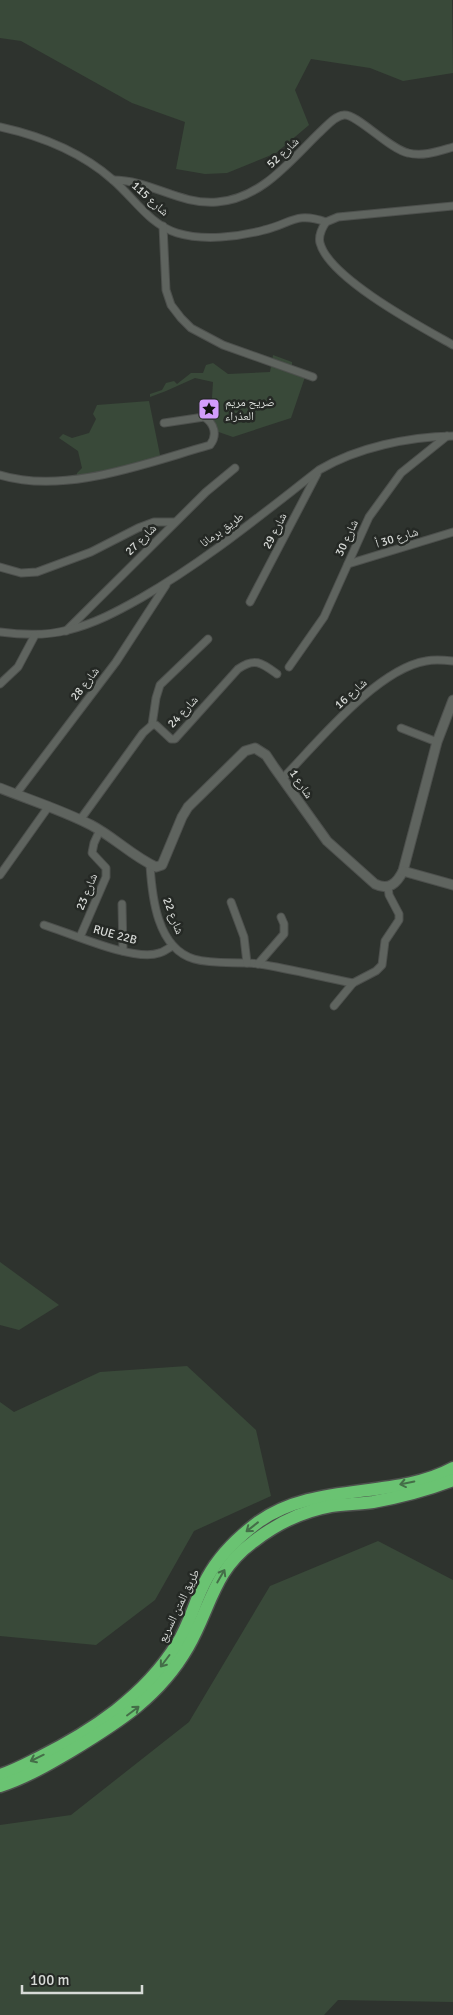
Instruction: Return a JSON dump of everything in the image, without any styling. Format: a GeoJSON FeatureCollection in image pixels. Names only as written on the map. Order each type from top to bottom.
{"type":"FeatureCollection","features":[{"type":"Feature","properties":{"kind":"highway","name":"طريق المتن السريع"},"geometry":{"type":"LineString","coordinates":[[0,1775],[57,1748],[104,1720],[143,1686],[162,1666],[178,1643],[206,1579],[219,1559],[237,1539],[260,1521],[291,1505],[321,1496],[387,1487],[421,1480],[453,1468]]}},
{"type":"Feature","properties":{"kind":"highway","name":"طريق المتن السريع"},"geometry":{"type":"LineString","coordinates":[[0,1786],[52,1762],[76,1748],[124,1718],[154,1692],[168,1677],[189,1646],[219,1579],[226,1568],[250,1543],[300,1515],[320,1509],[373,1502],[453,1480]]}},
{"type":"Feature","properties":{"kind":"street","name":"شارع 52"},"geometry":{"type":"LineString","coordinates":[[113,180],[138,182],[179,198],[198,201],[218,202],[238,197],[256,190],[274,177],[324,128],[343,115],[352,116],[389,145],[407,153],[422,154],[453,147]]}},
{"type":"Feature","properties":{"kind":"street","name":"شارع 115"},"geometry":{"type":"LineString","coordinates":[[0,127],[55,144],[84,159],[113,180],[147,214],[163,226],[177,233],[199,237],[242,235],[267,230],[290,220],[311,217],[326,222]]}},
{"type":"Feature","properties":{"kind":"street"},"geometry":{"type":"LineString","coordinates":[[453,206],[338,217],[326,222],[321,230],[320,244],[344,276],[364,292],[453,345]]}},
{"type":"Feature","properties":{"kind":"street"},"geometry":{"type":"LineString","coordinates":[[163,226],[166,254],[166,290],[171,305],[181,318],[191,328],[223,344],[313,377]]}},
{"type":"Feature","properties":{"kind":"street"},"geometry":{"type":"LineString","coordinates":[[0,475],[12,479],[46,482],[103,475],[210,444],[214,438],[215,432],[210,420],[204,417],[164,423]]}},
{"type":"Feature","properties":{"kind":"street","name":"طريق برمانا"},"geometry":{"type":"LineString","coordinates":[[0,632],[35,635],[66,631],[81,627],[118,611],[167,584],[319,470],[362,451],[412,440],[450,436]]}},
{"type":"Feature","properties":{"kind":"street","name":"شارع 30"},"geometry":{"type":"LineString","coordinates":[[290,667],[324,617],[369,517],[389,487],[401,473],[450,436]]}},
{"type":"Feature","properties":{"kind":"street","name":"شارع 27"},"geometry":{"type":"LineString","coordinates":[[66,631],[174,522],[235,468]]}},
{"type":"Feature","properties":{"kind":"street","name":"شارع 29"},"geometry":{"type":"LineString","coordinates":[[250,602],[319,470]]}},
{"type":"Feature","properties":{"kind":"street"},"geometry":{"type":"LineString","coordinates":[[0,567],[21,573],[37,572],[91,552],[154,522],[174,522]]}},
{"type":"Feature","properties":{"kind":"street","name":"شارع 30 أ"},"geometry":{"type":"LineString","coordinates":[[348,564],[453,532]]}},
{"type":"Feature","properties":{"kind":"street","name":"شارع 28"},"geometry":{"type":"LineString","coordinates":[[16,794],[116,662],[167,584]]}},
{"type":"Feature","properties":{"kind":"street"},"geometry":{"type":"LineString","coordinates":[[0,684],[18,667],[35,635]]}},
{"type":"Feature","properties":{"kind":"street"},"geometry":{"type":"LineString","coordinates":[[152,725],[160,685],[208,639]]}},
{"type":"Feature","properties":{"kind":"street","name":"شارع 16"},"geometry":{"type":"LineString","coordinates":[[283,778],[332,728],[382,682],[416,663],[427,660],[453,661]]}},
{"type":"Feature","properties":{"kind":"street","name":"شارع 24"},"geometry":{"type":"LineString","coordinates":[[80,820],[137,740],[152,725],[156,725],[171,739],[175,738],[238,669],[246,664],[260,663],[277,674]]}},
{"type":"Feature","properties":{"kind":"street"},"geometry":{"type":"LineString","coordinates":[[334,1006],[353,983],[379,968],[384,961],[385,941],[399,920],[400,914],[389,895],[388,887],[395,884],[403,871],[437,742],[453,700]]}},
{"type":"Feature","properties":{"kind":"street"},"geometry":{"type":"LineString","coordinates":[[401,728],[437,742]]}},
{"type":"Feature","properties":{"kind":"street","name":"شارع 1"},"geometry":{"type":"LineString","coordinates":[[150,865],[156,867],[162,865],[188,807],[245,751],[255,748],[266,755],[327,841],[374,884],[388,887]]}},
{"type":"Feature","properties":{"kind":"street"},"geometry":{"type":"LineString","coordinates":[[0,788],[49,806],[100,830],[150,865]]}},
{"type":"Feature","properties":{"kind":"street"},"geometry":{"type":"LineString","coordinates":[[0,875],[49,806]]}},
{"type":"Feature","properties":{"kind":"street","name":"شارع 23"},"geometry":{"type":"LineString","coordinates":[[80,937],[106,877],[106,868],[92,853],[100,830]]}},
{"type":"Feature","properties":{"kind":"street","name":"شارع 22"},"geometry":{"type":"LineString","coordinates":[[150,865],[154,902],[158,915],[172,946],[179,952],[195,959],[258,964],[353,983]]}},
{"type":"Feature","properties":{"kind":"street"},"geometry":{"type":"LineString","coordinates":[[403,871],[453,885]]}},
{"type":"Feature","properties":{"kind":"street"},"geometry":{"type":"LineString","coordinates":[[231,902],[244,937],[247,963]]}},
{"type":"Feature","properties":{"kind":"street"},"geometry":{"type":"LineString","coordinates":[[122,904],[123,951]]}},
{"type":"Feature","properties":{"kind":"street"},"geometry":{"type":"LineString","coordinates":[[258,964],[284,934],[284,924],[281,917]]}},
{"type":"Feature","properties":{"kind":"street","name":"RUE 22B"},"geometry":{"type":"LineString","coordinates":[[44,924],[123,951],[151,954],[159,953],[172,946]]}},
{"type":"Feature","properties":{"kind":"green space"},"geometry":{"type":"Polygon","coordinates":[[[0,0],[452,0],[453,73],[403,81],[370,68],[311,59],[295,90],[309,125],[276,153],[227,173],[205,174],[176,169],[185,122],[132,103],[21,41],[0,38],[0,0]]]}},
{"type":"Feature","properties":{"kind":"green space"},"geometry":{"type":"Polygon","coordinates":[[[273,355],[292,362],[292,366],[306,374],[291,418],[233,437],[210,429],[213,382],[195,378],[150,397],[150,394],[162,390],[166,383],[174,381],[177,384],[191,373],[203,373],[206,365],[213,363],[228,374],[270,372],[273,355]]]}},
{"type":"Feature","properties":{"kind":"green space"},"geometry":{"type":"Polygon","coordinates":[[[149,401],[160,455],[153,460],[76,479],[77,473],[82,468],[78,451],[59,438],[63,434],[72,438],[89,433],[96,419],[93,414],[97,405],[149,401]]]}},
{"type":"Feature","properties":{"kind":"green space"},"geometry":{"type":"Polygon","coordinates":[[[0,1262],[59,1305],[19,1330],[0,1325],[0,1262]]]}},
{"type":"Feature","properties":{"kind":"green space"},"geometry":{"type":"Polygon","coordinates":[[[187,1366],[256,1430],[271,1496],[194,1531],[155,1600],[96,1645],[0,1636],[0,1402],[14,1412],[100,1372],[187,1366]]]}},
{"type":"Feature","properties":{"kind":"green space"},"geometry":{"type":"Polygon","coordinates":[[[378,1541],[453,1580],[453,2002],[338,2000],[324,2015],[0,2015],[0,1825],[71,1815],[189,1722],[270,1586],[378,1541]]]}},
{"type":"Feature","properties":{"kind":"place","name":"ضريح مريم العذراء"},"geometry":{"type":"Point","coordinates":[209,409]}}]}
